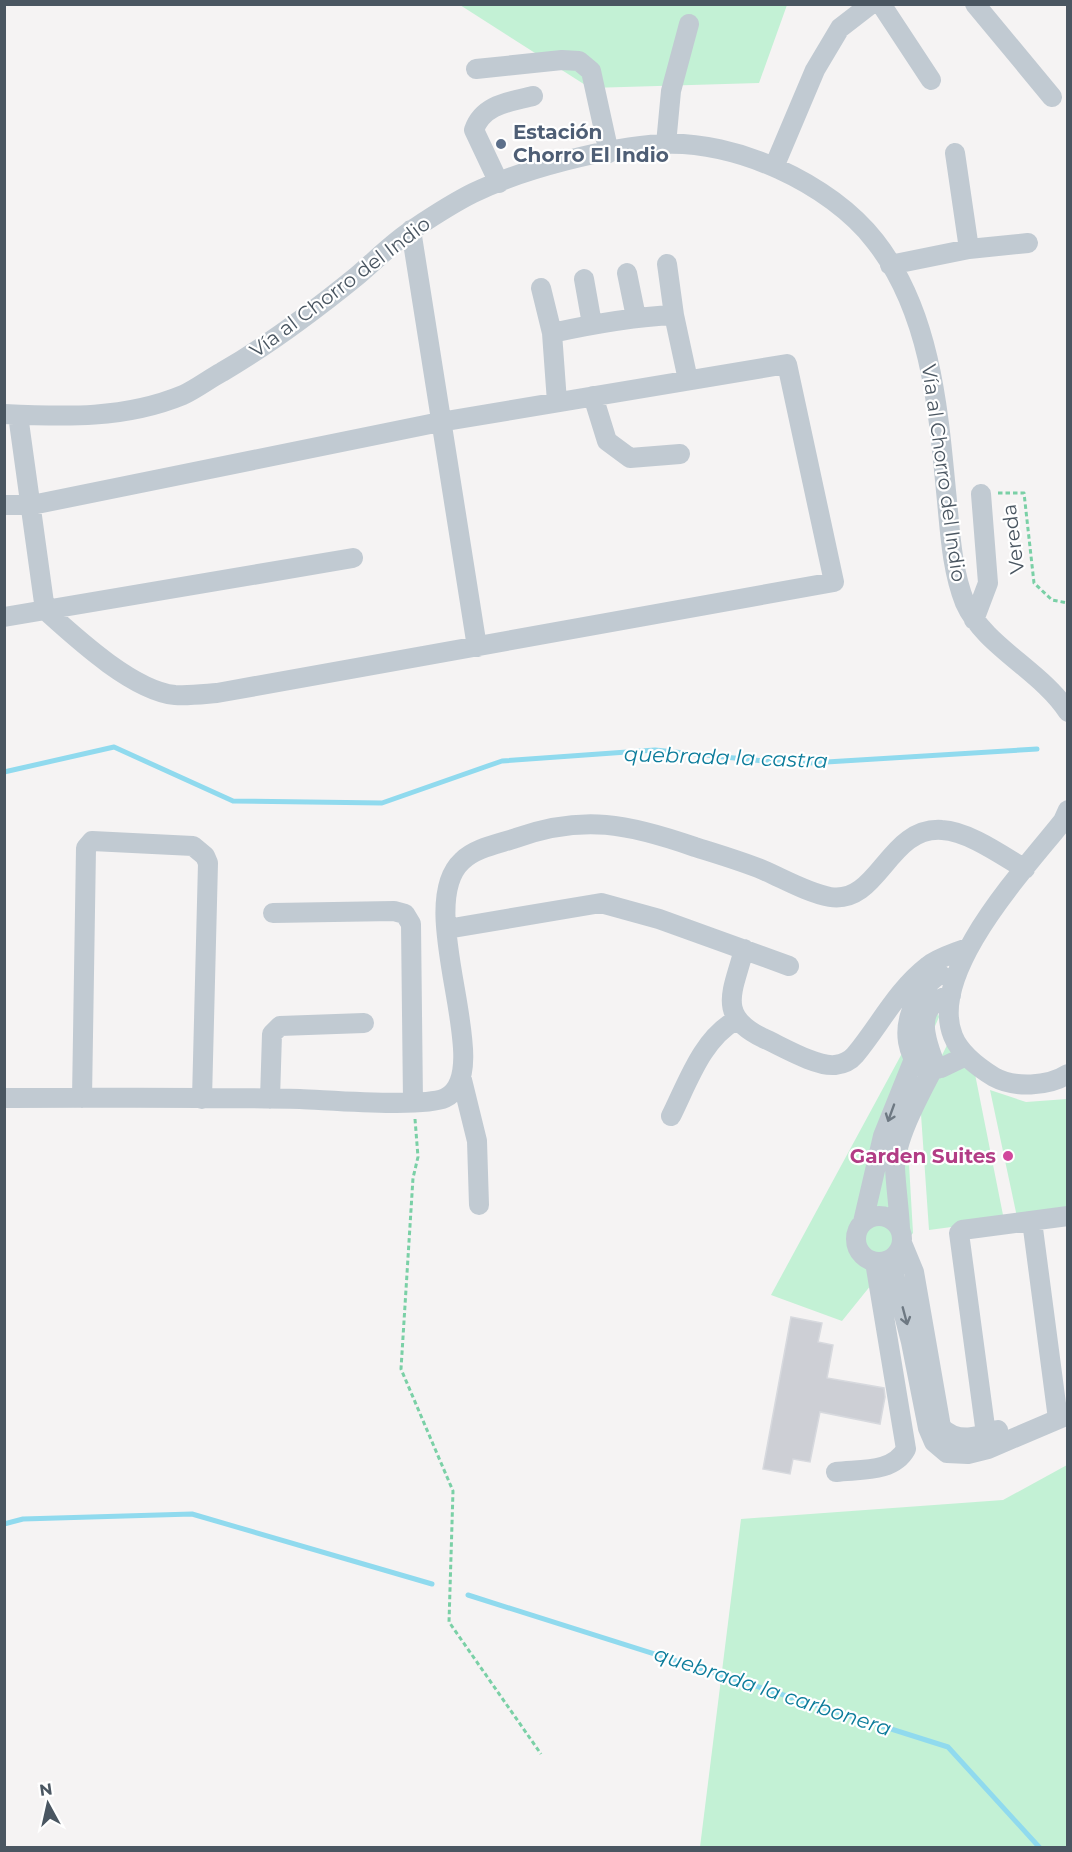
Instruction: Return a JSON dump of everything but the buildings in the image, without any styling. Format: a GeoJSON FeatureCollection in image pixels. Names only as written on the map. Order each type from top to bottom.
{"type":"FeatureCollection","features":[{"type":"Feature","properties":{"kind":"street"},"geometry":{"type":"LineString","coordinates":[[774,167],[815,70],[840,28],[871,4]]}},
{"type":"Feature","properties":{"kind":"street"},"geometry":{"type":"LineString","coordinates":[[881,4],[931,80]]}},
{"type":"Feature","properties":{"kind":"street"},"geometry":{"type":"LineString","coordinates":[[975,4],[1052,97]]}},
{"type":"Feature","properties":{"kind":"street"},"geometry":{"type":"LineString","coordinates":[[666,144],[671,91],[689,24]]}},
{"type":"Feature","properties":{"kind":"street"},"geometry":{"type":"LineString","coordinates":[[476,69],[562,60],[579,62],[591,71],[609,153]]}},
{"type":"Feature","properties":{"kind":"street"},"geometry":{"type":"LineString","coordinates":[[499,183],[474,130],[478,118],[492,107],[533,96]]}},
{"type":"Feature","properties":{"kind":"street","name":"Vía al Chorro del Indio"},"geometry":{"type":"LineString","coordinates":[[11,414],[101,416],[183,394],[267,345],[334,294],[411,230],[474,193],[499,183],[575,160],[666,144],[702,147],[774,167],[814,186],[837,204],[875,241],[890,265],[915,316],[927,353],[937,408],[953,558],[958,583],[975,620],[1049,690],[1068,712]]}},
{"type":"Feature","properties":{"kind":"street"},"geometry":{"type":"LineString","coordinates":[[955,153],[969,249]]}},
{"type":"Feature","properties":{"kind":"street"},"geometry":{"type":"LineString","coordinates":[[411,230],[477,647]]}},
{"type":"Feature","properties":{"kind":"street"},"geometry":{"type":"LineString","coordinates":[[890,265],[969,249],[1028,243]]}},
{"type":"Feature","properties":{"kind":"street"},"geometry":{"type":"LineString","coordinates":[[667,264],[674,315],[688,380]]}},
{"type":"Feature","properties":{"kind":"street"},"geometry":{"type":"LineString","coordinates":[[627,273],[636,316]]}},
{"type":"Feature","properties":{"kind":"street"},"geometry":{"type":"LineString","coordinates":[[584,279],[592,324]]}},
{"type":"Feature","properties":{"kind":"street"},"geometry":{"type":"LineString","coordinates":[[541,288],[552,333],[558,402]]}},
{"type":"Feature","properties":{"kind":"street"},"geometry":{"type":"LineString","coordinates":[[552,333],[636,316],[674,315]]}},
{"type":"Feature","properties":{"kind":"street"},"geometry":{"type":"LineString","coordinates":[[4,505],[32,505],[440,422],[787,364],[834,582],[217,693],[174,695],[131,678],[84,646],[45,610],[32,505],[11,414]]}},
{"type":"Feature","properties":{"kind":"street"},"geometry":{"type":"LineString","coordinates":[[592,396],[607,441],[630,458],[680,453]]}},
{"type":"Feature","properties":{"kind":"street"},"geometry":{"type":"LineString","coordinates":[[975,620],[988,583],[981,494]]}},
{"type":"Feature","properties":{"kind":"street"},"geometry":{"type":"LineString","coordinates":[[4,617],[353,558]]}},
{"type":"Feature","properties":{"kind":"street"},"geometry":{"type":"LineString","coordinates":[[1068,810],[1063,820],[969,947],[957,971],[949,1015],[952,1036],[966,1056],[1008,1085],[1036,1083],[1068,1074]]}},
{"type":"Feature","properties":{"kind":"street"},"geometry":{"type":"LineString","coordinates":[[479,1205],[476,1133],[462,1080],[463,1048],[447,929],[449,882],[462,861],[487,848],[546,828],[565,824],[605,824],[642,829],[758,868],[830,897],[847,896],[860,890],[906,840],[913,835],[929,831],[944,829],[986,845],[1025,869]]}},
{"type":"Feature","properties":{"kind":"street"},"geometry":{"type":"LineString","coordinates":[[82,1098],[86,848],[92,841],[194,846],[205,856],[208,863],[202,1100]]}},
{"type":"Feature","properties":{"kind":"street"},"geometry":{"type":"LineString","coordinates":[[447,929],[601,903],[659,919],[789,966]]}},
{"type":"Feature","properties":{"kind":"street"},"geometry":{"type":"LineString","coordinates":[[273,913],[394,911],[405,914],[411,924],[413,1102]]}},
{"type":"Feature","properties":{"kind":"street"},"geometry":{"type":"LineString","coordinates":[[744,949],[731,1006],[736,1020],[750,1032],[826,1065],[842,1064],[855,1056],[904,988],[930,964],[969,947]]}},
{"type":"Feature","properties":{"kind":"street"},"geometry":{"type":"LineString","coordinates":[[957,971],[939,974],[921,991],[910,1012],[907,1026],[911,1056],[919,1066],[935,1069],[966,1056]]}},
{"type":"Feature","properties":{"kind":"street"},"geometry":{"type":"LineString","coordinates":[[914,1059],[883,1136],[863,1222],[856,1234],[858,1249],[868,1259],[882,1261],[895,1255],[901,1235],[897,1155],[920,1095],[935,1069],[925,1021],[928,1009],[936,999],[951,995]]}},
{"type":"Feature","properties":{"kind":"street"},"geometry":{"type":"LineString","coordinates":[[671,1116],[709,1042],[722,1028],[736,1020]]}},
{"type":"Feature","properties":{"kind":"street"},"geometry":{"type":"LineString","coordinates":[[270,1098],[274,1029],[280,1026],[364,1023]]}},
{"type":"Feature","properties":{"kind":"street"},"geometry":{"type":"LineString","coordinates":[[4,1098],[202,1100],[270,1098],[413,1102],[446,1097],[458,1087],[462,1080]]}},
{"type":"Feature","properties":{"kind":"street"},"geometry":{"type":"LineString","coordinates":[[863,1222],[869,1217],[883,1215],[896,1222],[914,1272],[928,1428],[934,1442],[947,1453],[968,1454],[987,1442],[1062,1411],[1032,1221]]}},
{"type":"Feature","properties":{"kind":"street"},"geometry":{"type":"LineString","coordinates":[[987,1442],[958,1236],[962,1230],[1068,1216]]}},
{"type":"Feature","properties":{"kind":"street"},"geometry":{"type":"LineString","coordinates":[[882,1261],[919,1339]]}},
{"type":"Feature","properties":{"kind":"street"},"geometry":{"type":"LineString","coordinates":[[836,1472],[893,1465],[906,1449],[882,1261]]}},
{"type":"Feature","properties":{"kind":"path","name":"Vereda"},"geometry":{"type":"LineString","coordinates":[[981,494],[1024,493],[1034,583],[1052,600],[1068,603]]}},
{"type":"Feature","properties":{"kind":"path"},"geometry":{"type":"LineString","coordinates":[[413,1102],[418,1157],[413,1178],[401,1369],[453,1491],[449,1622],[541,1754]]}},
{"type":"Feature","properties":{"kind":"green space"},"geometry":{"type":"Polygon","coordinates":[[[460,5],[787,5],[759,83],[590,88],[460,5]]]}},
{"type":"Feature","properties":{"kind":"green space"},"geometry":{"type":"Polygon","coordinates":[[[932,998],[939,1017],[905,1095],[913,1233],[842,1321],[771,1295],[932,998]]]}},
{"type":"Feature","properties":{"kind":"green space"},"geometry":{"type":"Polygon","coordinates":[[[950,1039],[974,1069],[1004,1220],[929,1230],[920,1100],[950,1039]]]}},
{"type":"Feature","properties":{"kind":"green space"},"geometry":{"type":"Polygon","coordinates":[[[990,1090],[1026,1102],[1067,1099],[1067,1210],[1017,1217],[990,1090]]]}},
{"type":"Feature","properties":{"kind":"green space"},"geometry":{"type":"Polygon","coordinates":[[[1067,1465],[1067,1847],[700,1847],[741,1519],[1003,1500],[1067,1465]]]}},
{"type":"Feature","properties":{"kind":"waterway","name":"quebrada la castra"},"geometry":{"type":"LineString","coordinates":[[4,772],[114,747],[233,801],[382,803],[502,761],[655,750],[794,764],[1037,749]]}},
{"type":"Feature","properties":{"kind":"waterway","name":"quebrada la carbonera"},"geometry":{"type":"LineString","coordinates":[[4,1524],[23,1519],[192,1514],[432,1584]]}},
{"type":"Feature","properties":{"kind":"waterway","name":"quebrada la carbonera"},"geometry":{"type":"LineString","coordinates":[[468,1595],[948,1747],[1040,1848]]}},
{"type":"Feature","properties":{"kind":"place","name":"Estación Chorro El Indio"},"geometry":{"type":"Point","coordinates":[501,144]}},
{"type":"Feature","properties":{"kind":"place","name":"Garden Suites"},"geometry":{"type":"Point","coordinates":[1008,1156]}}]}
